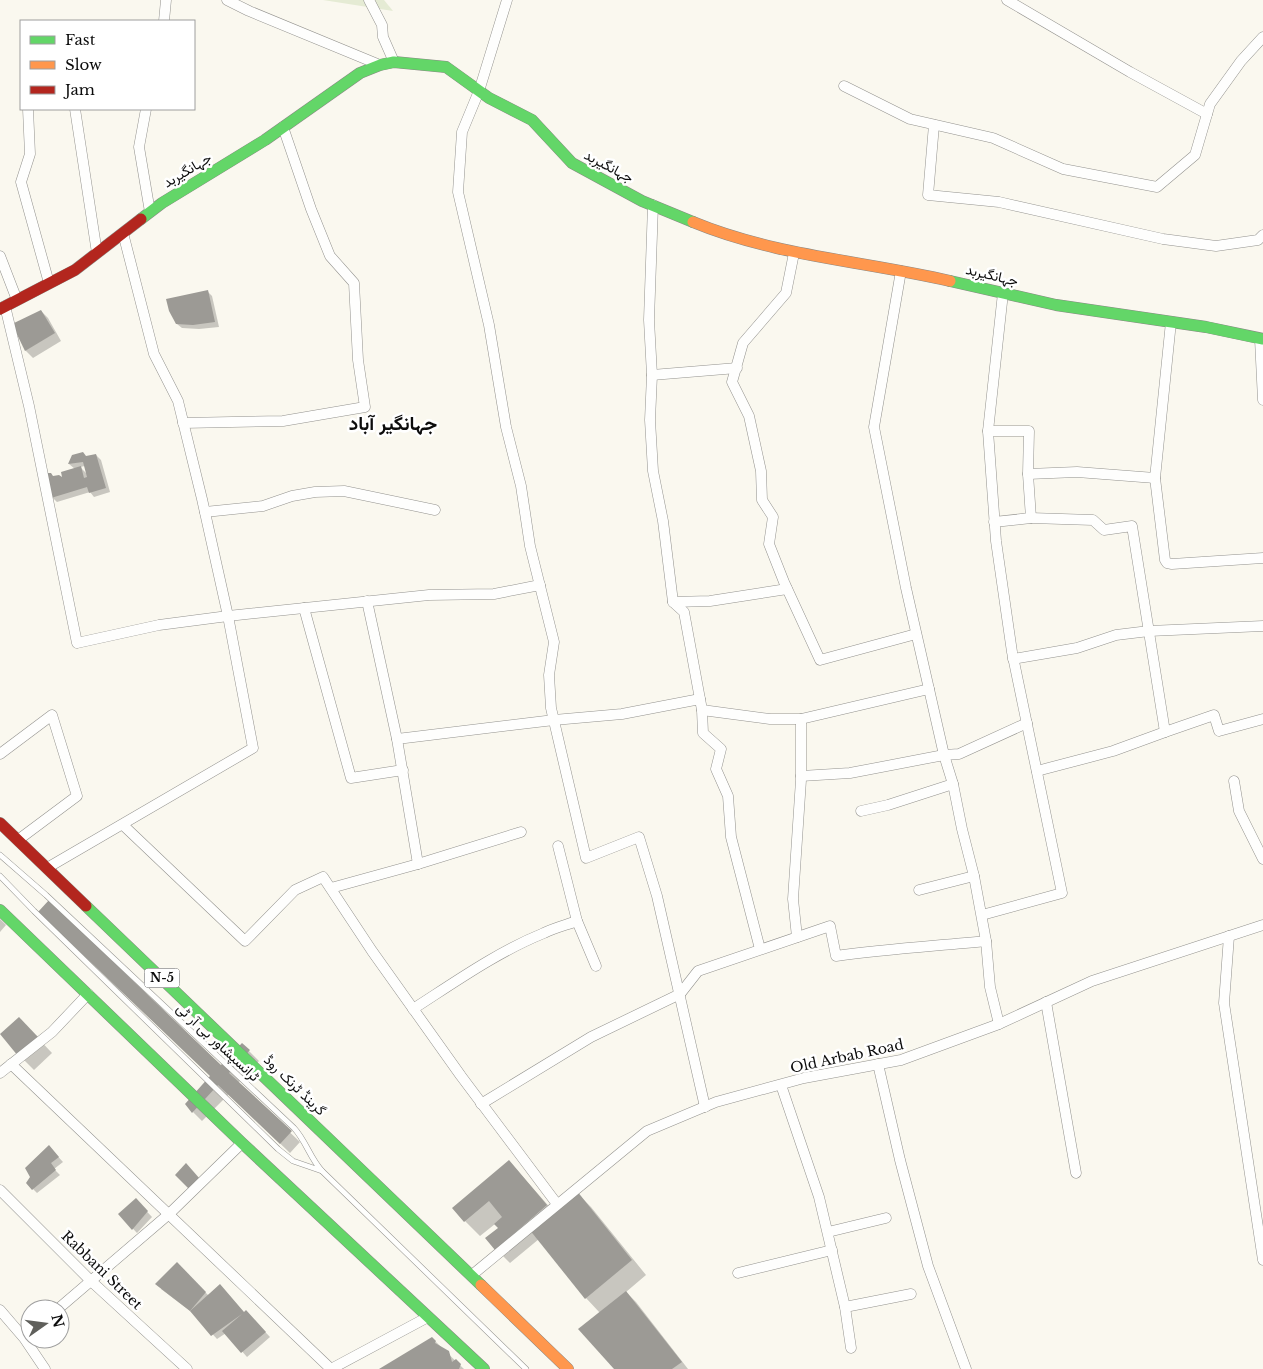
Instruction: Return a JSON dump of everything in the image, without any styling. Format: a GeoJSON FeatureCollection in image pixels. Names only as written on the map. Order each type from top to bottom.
{"type":"FeatureCollection","features":[{"type":"Feature","properties":{"kind":"main road","name":"جہانگیربد"},"geometry":{"type":"LineString","coordinates":[[3,308],[75,270],[150,212],[284,127],[360,73],[394,62],[446,67],[479,91],[532,120],[572,163],[653,206],[707,228],[794,253],[900,271],[1056,306],[1206,327],[1262,339]]}},
{"type":"Feature","properties":{"kind":"main road","name":"گرینڈ ٹرنک روڈ"},"geometry":{"type":"LineString","coordinates":[[0,823],[568,1369]]}},
{"type":"Feature","properties":{"kind":"main road"},"geometry":{"type":"LineString","coordinates":[[0,910],[242,1143],[484,1369]]}},
{"type":"Feature","properties":{"kind":"street"},"geometry":{"type":"LineString","coordinates":[[164,20],[166,0]]}},
{"type":"Feature","properties":{"kind":"street"},"geometry":{"type":"LineString","coordinates":[[227,0],[249,11],[380,65]]}},
{"type":"Feature","properties":{"kind":"street"},"geometry":{"type":"LineString","coordinates":[[369,0],[382,25],[383,37],[394,62]]}},
{"type":"Feature","properties":{"kind":"street"},"geometry":{"type":"LineString","coordinates":[[507,0],[479,91],[462,132],[458,192],[489,325],[506,427],[521,486],[530,546],[554,642],[549,675],[551,708],[586,858],[639,837],[657,896],[705,1107]]}},
{"type":"Feature","properties":{"kind":"street"},"geometry":{"type":"LineString","coordinates":[[1007,0],[1130,72],[1207,114]]}},
{"type":"Feature","properties":{"kind":"street"},"geometry":{"type":"LineString","coordinates":[[844,86],[910,119],[993,138],[1063,169],[1157,187],[1195,155],[1210,104],[1241,62],[1263,37]]}},
{"type":"Feature","properties":{"kind":"street"},"geometry":{"type":"LineString","coordinates":[[28,110],[30,154],[21,182],[49,283]]}},
{"type":"Feature","properties":{"kind":"street"},"geometry":{"type":"LineString","coordinates":[[75,110],[97,252]]}},
{"type":"Feature","properties":{"kind":"street"},"geometry":{"type":"LineString","coordinates":[[146,110],[139,147],[150,212]]}},
{"type":"Feature","properties":{"kind":"street"},"geometry":{"type":"LineString","coordinates":[[934,125],[928,195],[999,202],[1163,239],[1216,246],[1258,240],[1263,235]]}},
{"type":"Feature","properties":{"kind":"street"},"geometry":{"type":"LineString","coordinates":[[183,423],[284,421],[365,407],[358,360],[354,283],[330,256],[311,209],[284,127]]}},
{"type":"Feature","properties":{"kind":"street"},"geometry":{"type":"LineString","coordinates":[[653,206],[650,320],[652,375],[650,420],[653,472],[663,521],[673,602],[684,612],[702,710],[703,733],[721,749],[716,769],[728,796],[731,837],[760,949]]}},
{"type":"Feature","properties":{"kind":"street"},"geometry":{"type":"LineString","coordinates":[[47,868],[253,748],[228,616],[178,401],[154,354],[123,233]]}},
{"type":"Feature","properties":{"kind":"street"},"geometry":{"type":"LineString","coordinates":[[794,253],[786,293],[744,343],[732,382],[749,416],[761,471],[762,500],[773,517],[769,544],[787,589],[820,660],[916,634]]}},
{"type":"Feature","properties":{"kind":"street"},"geometry":{"type":"LineString","coordinates":[[0,256],[17,300]]}},
{"type":"Feature","properties":{"kind":"street"},"geometry":{"type":"LineString","coordinates":[[900,271],[874,427],[916,634],[974,876],[986,941],[990,987],[999,1024]]}},
{"type":"Feature","properties":{"kind":"street"},"geometry":{"type":"LineString","coordinates":[[982,915],[1062,894],[1013,659],[994,522],[988,431],[1003,293]]}},
{"type":"Feature","properties":{"kind":"street"},"geometry":{"type":"LineString","coordinates":[[3,308],[29,406],[77,643],[159,626],[228,616],[429,594],[494,594],[540,585]]}},
{"type":"Feature","properties":{"kind":"street"},"geometry":{"type":"LineString","coordinates":[[1171,322],[1155,478],[1165,560],[1167,563],[1263,558]]}},
{"type":"Feature","properties":{"kind":"street"},"geometry":{"type":"LineString","coordinates":[[1262,339],[1263,400]]}},
{"type":"Feature","properties":{"kind":"street"},"geometry":{"type":"LineString","coordinates":[[652,375],[736,368]]}},
{"type":"Feature","properties":{"kind":"street"},"geometry":{"type":"LineString","coordinates":[[988,431],[1029,431],[1028,474],[1031,518]]}},
{"type":"Feature","properties":{"kind":"street"},"geometry":{"type":"LineString","coordinates":[[1028,474],[1077,472],[1155,478]]}},
{"type":"Feature","properties":{"kind":"street"},"geometry":{"type":"LineString","coordinates":[[205,512],[263,506],[292,496],[315,492],[344,491],[435,510]]}},
{"type":"Feature","properties":{"kind":"street"},"geometry":{"type":"LineString","coordinates":[[994,522],[1031,518],[1093,520],[1104,530],[1132,526],[1165,732]]}},
{"type":"Feature","properties":{"kind":"street"},"geometry":{"type":"LineString","coordinates":[[673,602],[710,601],[787,589]]}},
{"type":"Feature","properties":{"kind":"street"},"geometry":{"type":"LineString","coordinates":[[368,601],[403,770],[418,864]]}},
{"type":"Feature","properties":{"kind":"street"},"geometry":{"type":"LineString","coordinates":[[304,608],[351,778],[403,770]]}},
{"type":"Feature","properties":{"kind":"street"},"geometry":{"type":"LineString","coordinates":[[1013,659],[1077,648],[1116,635],[1149,631],[1263,626]]}},
{"type":"Feature","properties":{"kind":"street"},"geometry":{"type":"LineString","coordinates":[[702,710],[770,719],[801,719],[929,690]]}},
{"type":"Feature","properties":{"kind":"street"},"geometry":{"type":"LineString","coordinates":[[397,739],[554,720],[622,714],[700,699]]}},
{"type":"Feature","properties":{"kind":"street"},"geometry":{"type":"LineString","coordinates":[[0,754],[52,715],[76,796],[18,840]]}},
{"type":"Feature","properties":{"kind":"street"},"geometry":{"type":"LineString","coordinates":[[1037,771],[1113,751],[1214,715],[1219,731],[1263,720]]}},
{"type":"Feature","properties":{"kind":"street"},"geometry":{"type":"LineString","coordinates":[[797,937],[793,899],[801,776],[801,719]]}},
{"type":"Feature","properties":{"kind":"street"},"geometry":{"type":"LineString","coordinates":[[801,776],[850,773],[944,755],[959,754],[1027,723]]}},
{"type":"Feature","properties":{"kind":"street"},"geometry":{"type":"LineString","coordinates":[[1234,781],[1239,811],[1263,859]]}},
{"type":"Feature","properties":{"kind":"street"},"geometry":{"type":"LineString","coordinates":[[862,811],[888,805],[953,784]]}},
{"type":"Feature","properties":{"kind":"street"},"geometry":{"type":"LineString","coordinates":[[123,825],[245,942],[295,890],[323,877],[413,1009],[481,1104],[557,1204]]}},
{"type":"Feature","properties":{"kind":"street"},"geometry":{"type":"LineString","coordinates":[[331,888],[418,864],[521,832]]}},
{"type":"Feature","properties":{"kind":"street"},"geometry":{"type":"LineString","coordinates":[[558,846],[577,921],[596,966]]}},
{"type":"Feature","properties":{"kind":"street"},"geometry":{"type":"LineString","coordinates":[[919,890],[974,876]]}},
{"type":"Feature","properties":{"kind":"street"},"geometry":{"type":"LineString","coordinates":[[413,1009],[521,943],[577,921]]}},
{"type":"Feature","properties":{"kind":"street","name":"Old Arbab Road"},"geometry":{"type":"LineString","coordinates":[[472,1275],[647,1131],[716,1102],[804,1078],[901,1060],[999,1024],[1092,981],[1263,925]]}},
{"type":"Feature","properties":{"kind":"street"},"geometry":{"type":"LineString","coordinates":[[481,1104],[591,1037],[680,994],[698,971],[830,926],[836,956],[880,950],[986,941]]}},
{"type":"Feature","properties":{"kind":"street"},"geometry":{"type":"LineString","coordinates":[[1229,936],[1224,1003],[1263,1260]]}},
{"type":"Feature","properties":{"kind":"street"},"geometry":{"type":"LineString","coordinates":[[0,1072],[52,1032],[88,994]]}},
{"type":"Feature","properties":{"kind":"street"},"geometry":{"type":"LineString","coordinates":[[1046,1002],[1076,1173]]}},
{"type":"Feature","properties":{"kind":"street"},"geometry":{"type":"LineString","coordinates":[[11,1064],[331,1369],[428,1317]]}},
{"type":"Feature","properties":{"kind":"street"},"geometry":{"type":"LineString","coordinates":[[878,1064],[900,1160],[928,1266],[966,1369]]}},
{"type":"Feature","properties":{"kind":"street"},"geometry":{"type":"LineString","coordinates":[[781,1085],[819,1197],[845,1307],[851,1348]]}},
{"type":"Feature","properties":{"kind":"street"},"geometry":{"type":"LineString","coordinates":[[70,1299],[168,1214],[242,1143]]}},
{"type":"Feature","properties":{"kind":"street","name":"Rabbani Street"},"geometry":{"type":"LineString","coordinates":[[0,1190],[91,1281],[187,1369]]}},
{"type":"Feature","properties":{"kind":"street"},"geometry":{"type":"LineString","coordinates":[[828,1232],[886,1218]]}},
{"type":"Feature","properties":{"kind":"street"},"geometry":{"type":"LineString","coordinates":[[738,1273],[832,1250]]}},
{"type":"Feature","properties":{"kind":"street"},"geometry":{"type":"LineString","coordinates":[[845,1307],[911,1294]]}},
{"type":"Feature","properties":{"kind":"street"},"geometry":{"type":"LineString","coordinates":[[0,1310],[20,1329]]}},
{"type":"Feature","properties":{"kind":"street"},"geometry":{"type":"LineString","coordinates":[[34,1349],[45,1369]]}},
{"type":"Feature","properties":{"kind":"lane","name":"ٹرانسپشاور بی آر ٹی"},"geometry":{"type":"LineString","coordinates":[[0,855],[294,1128],[302,1137],[316,1164],[322,1171],[526,1369]]}},
{"type":"Feature","properties":{"kind":"lane","name":"ٹرانسپشاور بی آر ٹی"},"geometry":{"type":"LineString","coordinates":[[0,876],[278,1149],[293,1161],[322,1171]]}},
{"type":"Feature","properties":{"kind":"green space"},"geometry":{"type":"Polygon","coordinates":[[[323,0],[384,0],[393,11],[323,0]]]}},
{"type":"Feature","properties":{"kind":"building"},"geometry":{"type":"Polygon","coordinates":[[[208,290],[215,322],[193,325],[176,324],[169,311],[166,299],[208,290]]]}},
{"type":"Feature","properties":{"kind":"building"},"geometry":{"type":"Polygon","coordinates":[[[41,310],[55,333],[25,351],[12,324],[41,310]]]}},
{"type":"Feature","properties":{"kind":"building"},"geometry":{"type":"Polygon","coordinates":[[[83,452],[86,456],[96,454],[106,488],[89,493],[87,487],[51,498],[44,473],[51,473],[53,476],[59,475],[62,477],[61,472],[81,466],[84,478],[87,477],[83,462],[68,464],[72,455],[83,452]]]}},
{"type":"Feature","properties":{"kind":"building"},"geometry":{"type":"Polygon","coordinates":[[[49,900],[221,1065],[242,1043],[250,1050],[229,1073],[292,1131],[280,1144],[218,1085],[192,1113],[185,1104],[210,1076],[38,912],[49,900]]]}},
{"type":"Feature","properties":{"kind":"building"},"geometry":{"type":"Polygon","coordinates":[[[19,1017],[38,1037],[18,1056],[0,1034],[19,1017]]]}},
{"type":"Feature","properties":{"kind":"building"},"geometry":{"type":"Polygon","coordinates":[[[49,1145],[59,1157],[51,1163],[56,1170],[32,1190],[26,1183],[30,1177],[25,1168],[49,1145]]]}},
{"type":"Feature","properties":{"kind":"building"},"geometry":{"type":"Polygon","coordinates":[[[509,1160],[547,1205],[495,1250],[485,1238],[498,1228],[494,1224],[502,1217],[489,1201],[464,1222],[452,1208],[509,1160]]]}},
{"type":"Feature","properties":{"kind":"building"},"geometry":{"type":"Polygon","coordinates":[[[186,1163],[200,1179],[190,1190],[175,1175],[186,1163]]]}},
{"type":"Feature","properties":{"kind":"building"},"geometry":{"type":"Polygon","coordinates":[[[577,1191],[632,1260],[585,1299],[529,1229],[577,1191]]]}},
{"type":"Feature","properties":{"kind":"building"},"geometry":{"type":"Polygon","coordinates":[[[136,1198],[148,1211],[132,1230],[118,1214],[136,1198]]]}},
{"type":"Feature","properties":{"kind":"building"},"geometry":{"type":"Polygon","coordinates":[[[177,1262],[206,1292],[190,1311],[155,1284],[177,1262]]]}},
{"type":"Feature","properties":{"kind":"building"},"geometry":{"type":"Polygon","coordinates":[[[220,1284],[244,1312],[246,1310],[266,1332],[241,1353],[222,1331],[242,1314],[211,1336],[190,1311],[220,1284]]]}},
{"type":"Feature","properties":{"kind":"building"},"geometry":{"type":"Polygon","coordinates":[[[626,1291],[682,1362],[672,1369],[614,1369],[578,1329],[626,1291]]]}},
{"type":"Feature","properties":{"kind":"building"},"geometry":{"type":"Polygon","coordinates":[[[432,1337],[436,1341],[435,1343],[449,1351],[452,1362],[456,1359],[461,1364],[459,1369],[379,1369],[432,1337]]]}},
{"type":"Feature","properties":{"kind":"traffic: fast"},"geometry":{"type":"LineString","coordinates":[[141,219],[162,203],[265,140],[360,73],[394,62],[446,67],[489,98],[532,120],[572,163],[642,201],[693,222]]}},
{"type":"Feature","properties":{"kind":"traffic: fast"},"geometry":{"type":"LineString","coordinates":[[950,281],[1056,305],[1206,327],[1263,339]]}},
{"type":"Feature","properties":{"kind":"traffic: fast"},"geometry":{"type":"LineString","coordinates":[[86,906],[481,1285]]}},
{"type":"Feature","properties":{"kind":"traffic: fast"},"geometry":{"type":"LineString","coordinates":[[0,910],[242,1143],[484,1369]]}},
{"type":"Feature","properties":{"kind":"traffic: slow"},"geometry":{"type":"LineString","coordinates":[[693,222],[756,243],[950,281]]}},
{"type":"Feature","properties":{"kind":"traffic: slow"},"geometry":{"type":"LineString","coordinates":[[481,1285],[568,1369]]}},
{"type":"Feature","properties":{"kind":"traffic: jam"},"geometry":{"type":"LineString","coordinates":[[0,309],[75,270],[141,219]]}},
{"type":"Feature","properties":{"kind":"traffic: jam"},"geometry":{"type":"LineString","coordinates":[[0,823],[86,906]]}},
{"type":"Feature","properties":{"kind":"district","name":"جہانگیر آباد"},"geometry":{"type":"Point","coordinates":[393,423]}}]}
